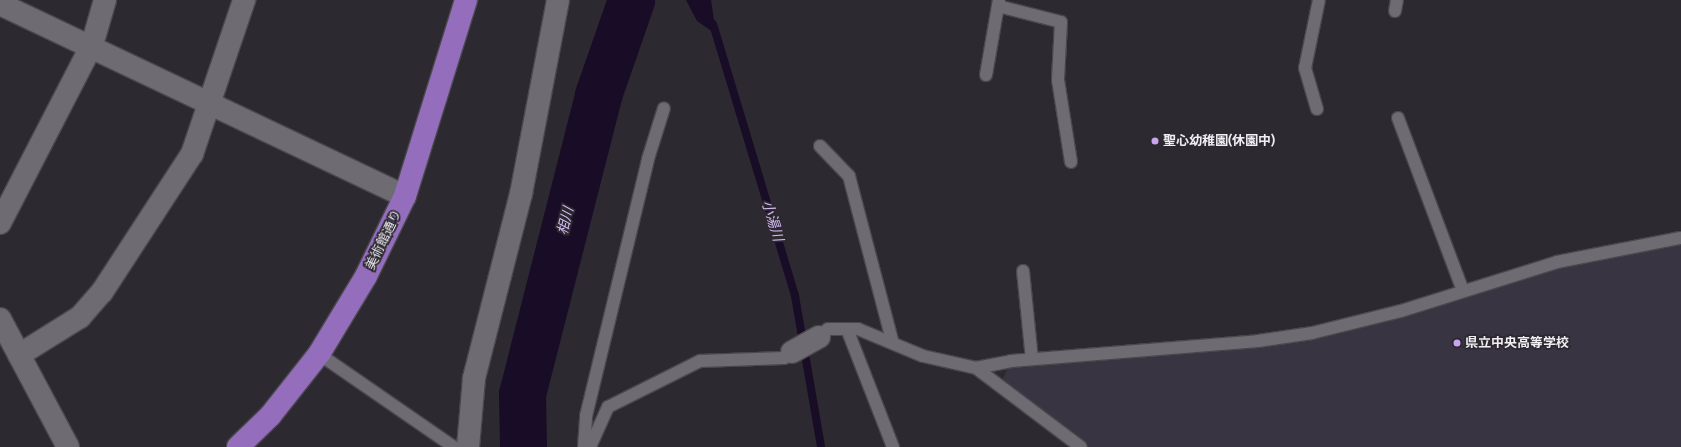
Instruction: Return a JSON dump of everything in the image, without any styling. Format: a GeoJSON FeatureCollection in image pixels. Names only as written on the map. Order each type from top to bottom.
{"type":"FeatureCollection","features":[{"type":"Feature","properties":{"kind":"highway","name":"美術館通り"},"geometry":{"type":"LineString","coordinates":[[238,447],[270,416],[319,354],[366,276],[405,196],[466,0]]}},
{"type":"Feature","properties":{"kind":"street"},"geometry":{"type":"LineString","coordinates":[[0,223],[92,45],[105,0]]}},
{"type":"Feature","properties":{"kind":"street"},"geometry":{"type":"LineString","coordinates":[[19,356],[80,317],[102,292],[192,154],[211,103],[244,0]]}},
{"type":"Feature","properties":{"kind":"street"},"geometry":{"type":"LineString","coordinates":[[468,447],[474,378],[522,194],[558,0]]}},
{"type":"Feature","properties":{"kind":"street"},"geometry":{"type":"LineString","coordinates":[[0,4],[92,45],[405,196]]}},
{"type":"Feature","properties":{"kind":"street"},"geometry":{"type":"LineString","coordinates":[[0,318],[68,447]]}},
{"type":"Feature","properties":{"kind":"street"},"geometry":{"type":"LineString","coordinates":[[792,352],[819,337]]}},
{"type":"Feature","properties":{"kind":"lane"},"geometry":{"type":"LineString","coordinates":[[1318,109],[1305,68],[1319,0]]}},
{"type":"Feature","properties":{"kind":"lane"},"geometry":{"type":"LineString","coordinates":[[986,75],[998,3],[1061,22],[1058,80],[1071,162]]}},
{"type":"Feature","properties":{"kind":"lane"},"geometry":{"type":"LineString","coordinates":[[584,447],[586,416],[648,159],[664,108]]}},
{"type":"Feature","properties":{"kind":"lane"},"geometry":{"type":"LineString","coordinates":[[1398,118],[1464,291]]}},
{"type":"Feature","properties":{"kind":"lane"},"geometry":{"type":"LineString","coordinates":[[820,146],[849,176],[892,340]]}},
{"type":"Feature","properties":{"kind":"lane"},"geometry":{"type":"LineString","coordinates":[[819,337],[828,329],[846,329],[892,340],[923,356],[976,368],[1032,359],[1258,341],[1312,333],[1464,291],[1557,262],[1681,238]]}},
{"type":"Feature","properties":{"kind":"lane"},"geometry":{"type":"LineString","coordinates":[[1024,271],[1032,359]]}},
{"type":"Feature","properties":{"kind":"lane"},"geometry":{"type":"LineString","coordinates":[[846,329],[893,447]]}},
{"type":"Feature","properties":{"kind":"lane"},"geometry":{"type":"LineString","coordinates":[[590,447],[608,407],[700,361],[784,358],[792,352]]}},
{"type":"Feature","properties":{"kind":"lane"},"geometry":{"type":"LineString","coordinates":[[319,354],[454,447]]}},
{"type":"Feature","properties":{"kind":"lane"},"geometry":{"type":"LineString","coordinates":[[976,368],[1081,447]]}},
{"type":"Feature","properties":{"kind":"shaded area"},"geometry":{"type":"Polygon","coordinates":[[[620,0],[648,0],[633,33],[614,97],[580,165],[620,0]]]}},
{"type":"Feature","properties":{"kind":"shaded area"},"geometry":{"type":"Polygon","coordinates":[[[686,0],[711,0],[716,34],[697,21],[686,0]]]}},
{"type":"Feature","properties":{"kind":"shaded area","name":"県立中央高等学校"},"geometry":{"type":"Polygon","coordinates":[[[1681,238],[1681,447],[1081,447],[1000,385],[1011,361],[1312,333],[1557,262],[1681,238]]]}},
{"type":"Feature","properties":{"kind":"waterway","name":"相川"},"geometry":{"type":"LineString","coordinates":[[523,447],[522,394],[598,95],[631,0]]}},
{"type":"Feature","properties":{"kind":"waterway","name":"小湯川"},"geometry":{"type":"LineString","coordinates":[[713,24],[795,296],[821,447]]}},
{"type":"Feature","properties":{"kind":"place","name":"聖心幼稚園(休園中)"},"geometry":{"type":"Point","coordinates":[1155,141]}},
{"type":"Feature","properties":{"kind":"place","name":"県立中央高等学校"},"geometry":{"type":"Point","coordinates":[1457,343]}}]}
